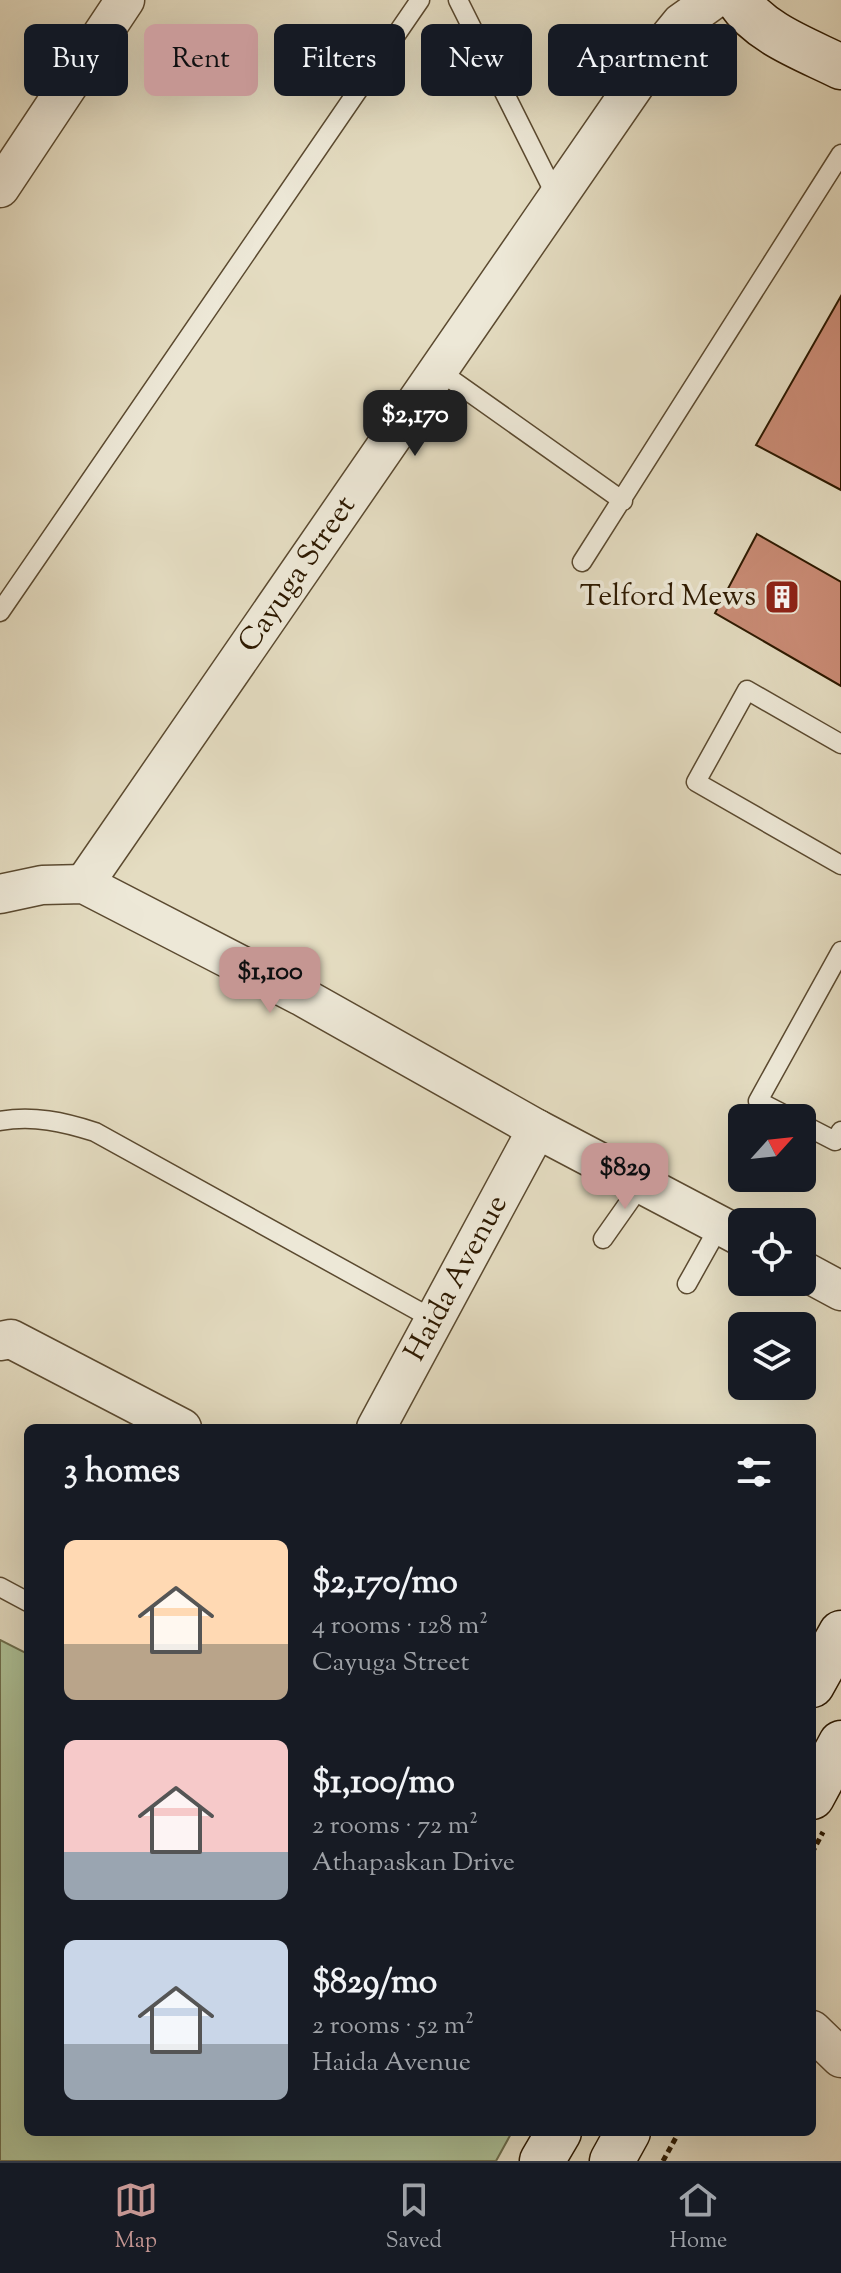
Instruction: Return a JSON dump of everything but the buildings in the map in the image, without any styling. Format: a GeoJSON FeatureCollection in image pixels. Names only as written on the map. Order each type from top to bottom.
{"type":"FeatureCollection","features":[{"type":"Feature","properties":{"kind":"main road"},"geometry":{"type":"LineString","coordinates":[[738,0],[763,27],[841,67]]}},
{"type":"Feature","properties":{"kind":"main road"},"geometry":{"type":"LineString","coordinates":[[816,1678],[841,1633]]}},
{"type":"Feature","properties":{"kind":"main road"},"geometry":{"type":"LineString","coordinates":[[816,1790],[841,1743]]}},
{"type":"Feature","properties":{"kind":"main road"},"geometry":{"type":"LineString","coordinates":[[542,2161],[557,2136]]}},
{"type":"Feature","properties":{"kind":"main road"},"geometry":{"type":"LineString","coordinates":[[612,2161],[626,2136]]}},
{"type":"Feature","properties":{"kind":"street"},"geometry":{"type":"LineString","coordinates":[[0,188],[125,0]]}},
{"type":"Feature","properties":{"kind":"street","name":"Cayuga Street"},"geometry":{"type":"LineString","coordinates":[[84,884],[659,50],[681,23],[713,0]]}},
{"type":"Feature","properties":{"kind":"street"},"geometry":{"type":"LineString","coordinates":[[0,894],[42,885],[84,884],[301,996],[537,1129],[728,1229]]}},
{"type":"Feature","properties":{"kind":"street","name":"Haida Avenue"},"geometry":{"type":"LineString","coordinates":[[378,1424],[537,1129]]}},
{"type":"Feature","properties":{"kind":"street"},"geometry":{"type":"LineString","coordinates":[[816,1278],[841,1291]]}},
{"type":"Feature","properties":{"kind":"street"},"geometry":{"type":"LineString","coordinates":[[0,1341],[11,1339],[174,1424]]}},
{"type":"Feature","properties":{"kind":"street"},"geometry":{"type":"LineString","coordinates":[[816,2034],[841,2058]]}},
{"type":"Feature","properties":{"kind":"lane"},"geometry":{"type":"LineString","coordinates":[[0,612],[420,0]]}},
{"type":"Feature","properties":{"kind":"lane"},"geometry":{"type":"LineString","coordinates":[[458,0],[557,198]]}},
{"type":"Feature","properties":{"kind":"lane"},"geometry":{"type":"LineString","coordinates":[[582,562],[841,154]]}},
{"type":"Feature","properties":{"kind":"lane"},"geometry":{"type":"LineString","coordinates":[[438,370],[623,501]]}},
{"type":"Feature","properties":{"kind":"lane"},"geometry":{"type":"LineString","coordinates":[[841,744],[747,690],[696,782],[841,865]]}},
{"type":"Feature","properties":{"kind":"lane"},"geometry":{"type":"LineString","coordinates":[[764,1104],[758,1101],[841,951]]}},
{"type":"Feature","properties":{"kind":"lane"},"geometry":{"type":"LineString","coordinates":[[0,1121],[19,1118],[65,1122],[95,1132],[433,1319]]}},
{"type":"Feature","properties":{"kind":"lane"},"geometry":{"type":"LineString","coordinates":[[816,1131],[835,1141],[841,1131]]}},
{"type":"Feature","properties":{"kind":"lane"},"geometry":{"type":"LineString","coordinates":[[603,1239],[641,1185]]}},
{"type":"Feature","properties":{"kind":"lane"},"geometry":{"type":"LineString","coordinates":[[687,1284],[728,1235]]}},
{"type":"Feature","properties":{"kind":"lane"},"geometry":{"type":"LineString","coordinates":[[0,1587],[24,1600]]}},
{"type":"Feature","properties":{"kind":"path"},"geometry":{"type":"LineString","coordinates":[[663,2161],[677,2136]]}},
{"type":"Feature","properties":{"kind":"green space"},"geometry":{"type":"Polygon","coordinates":[[[0,1640],[24,1652],[24,2136],[510,2136],[496,2161],[0,2161],[0,1640]]]}},
{"type":"Feature","properties":{"kind":"place","name":"Telford Mews"},"geometry":{"type":"Point","coordinates":[782,597]}}]}
